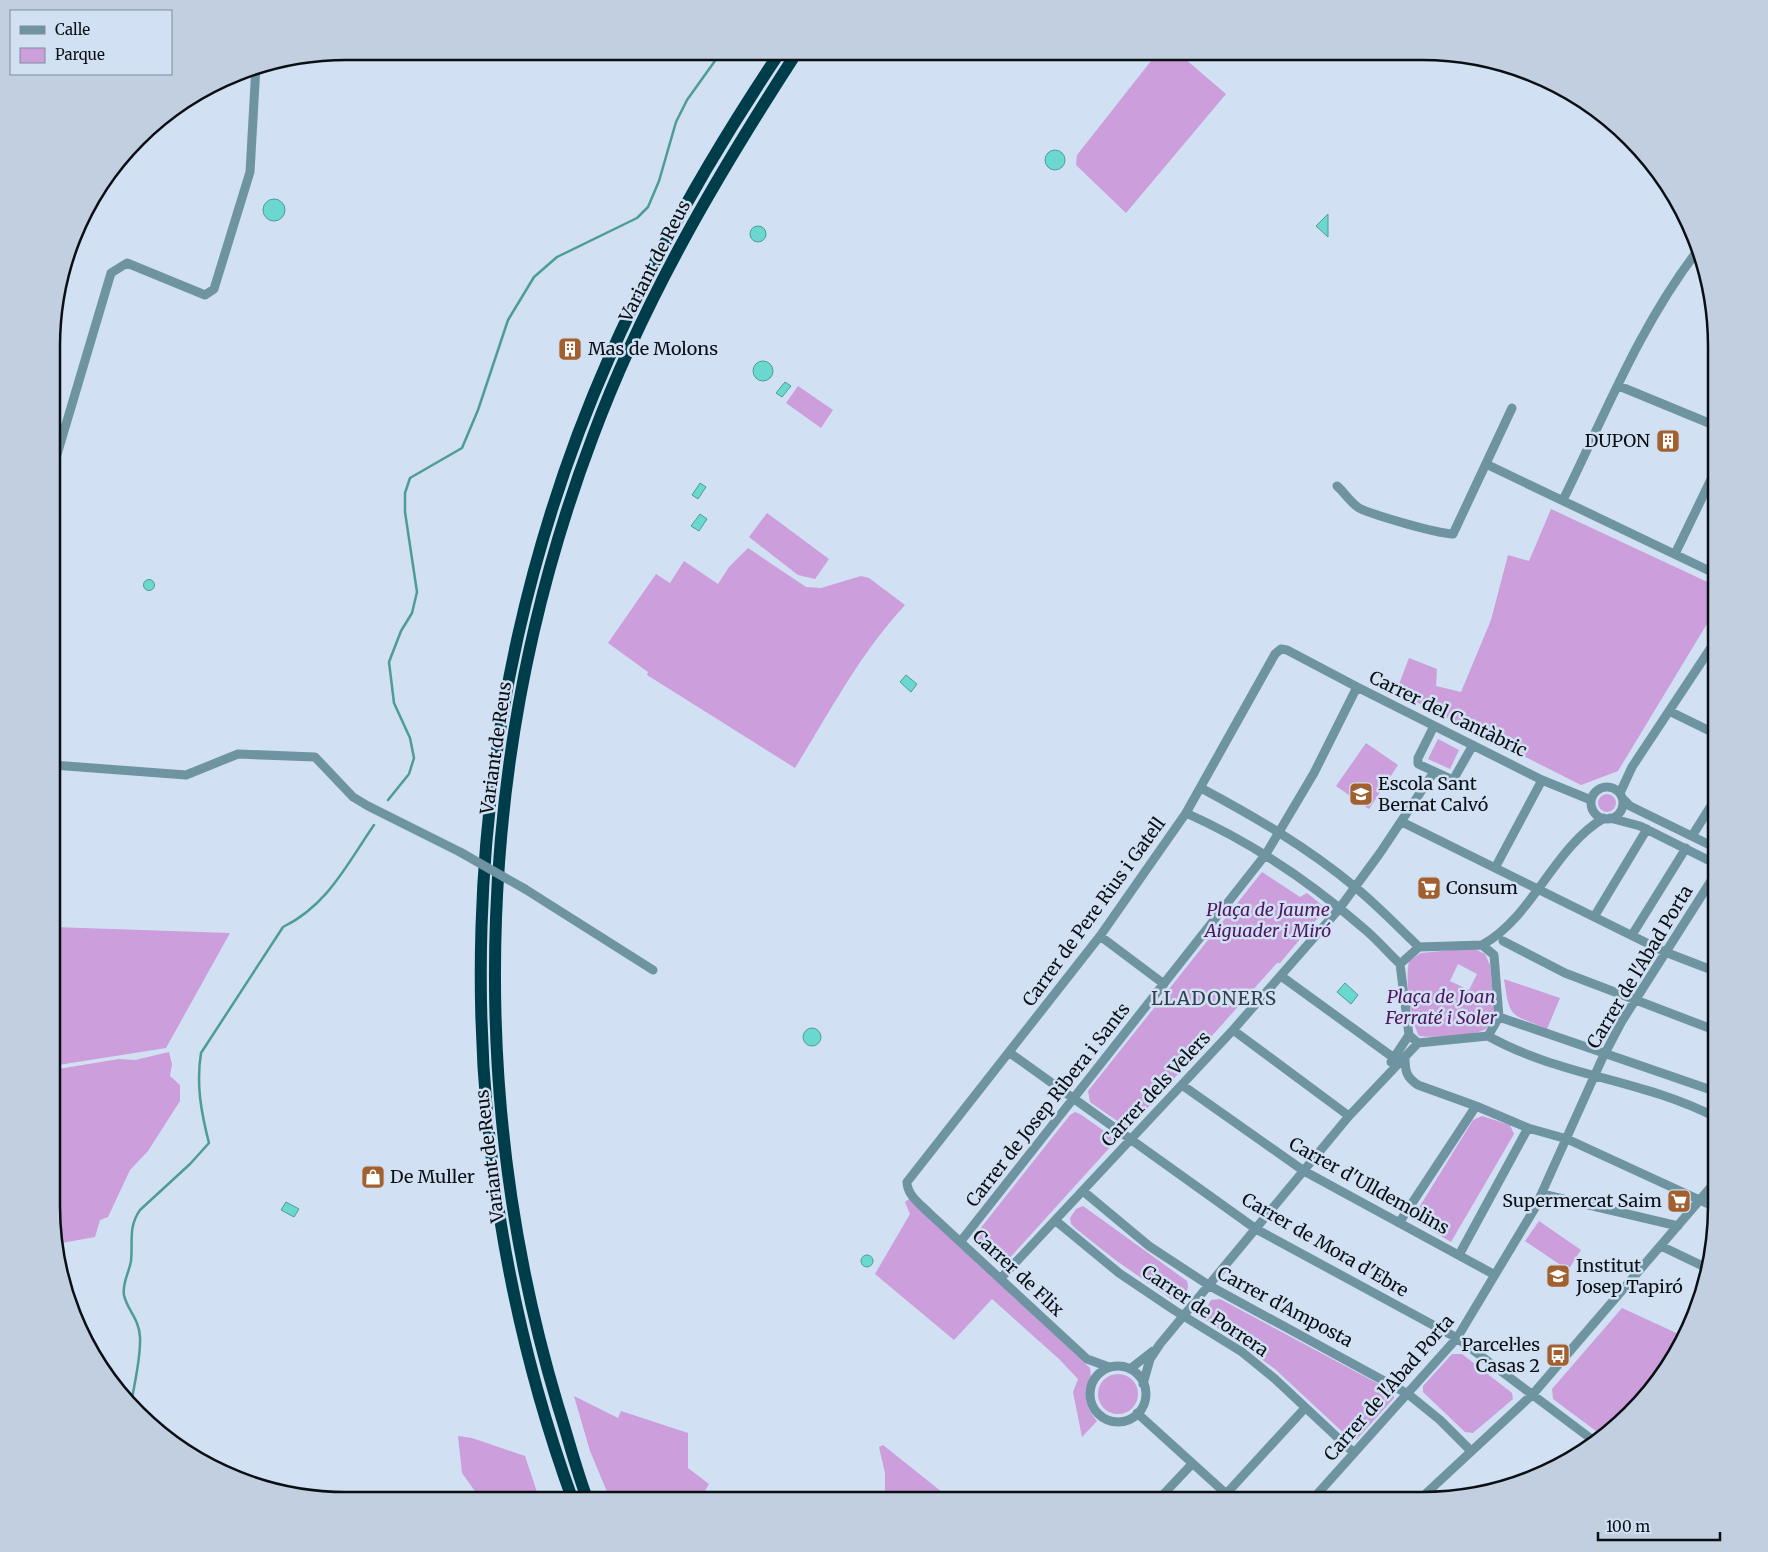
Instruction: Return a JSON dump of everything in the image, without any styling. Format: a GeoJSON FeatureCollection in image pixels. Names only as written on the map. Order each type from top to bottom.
{"type":"FeatureCollection","features":[{"type":"Feature","properties":{"kind":"highway","name":"Variant de Reus"},"geometry":{"type":"LineString","coordinates":[[570,1492],[526,1351],[508,1269],[492,1169],[483,1084],[480,974],[482,876],[493,771],[508,678],[527,598],[550,516],[578,433],[608,358],[652,267],[716,153],[775,60]]}},
{"type":"Feature","properties":{"kind":"highway","name":"Variant de Reus"},"geometry":{"type":"LineString","coordinates":[[585,1492],[541,1348],[522,1267],[506,1168],[498,1084],[494,971],[497,880],[508,772],[523,679],[541,600],[564,521],[596,428],[623,363],[667,270],[746,132],[793,60]]}},
{"type":"Feature","properties":{"kind":"street"},"geometry":{"type":"LineString","coordinates":[[60,447],[111,273],[127,263],[205,296],[214,289],[250,172],[256,75]]}},
{"type":"Feature","properties":{"kind":"street"},"geometry":{"type":"LineString","coordinates":[[1563,500],[1635,349],[1657,308],[1694,256]]}},
{"type":"Feature","properties":{"kind":"street"},"geometry":{"type":"LineString","coordinates":[[1619,386],[1708,423]]}},
{"type":"Feature","properties":{"kind":"street"},"geometry":{"type":"LineString","coordinates":[[1337,486],[1358,507],[1408,524],[1444,534],[1453,534],[1512,408]]}},
{"type":"Feature","properties":{"kind":"street"},"geometry":{"type":"LineString","coordinates":[[1486,464],[1708,570]]}},
{"type":"Feature","properties":{"kind":"street"},"geometry":{"type":"LineString","coordinates":[[1675,554],[1708,486]]}},
{"type":"Feature","properties":{"kind":"street","name":"Carrer de Pere Rius i Gatell"},"geometry":{"type":"LineString","coordinates":[[907,1189],[907,1182],[912,1174],[1010,1053],[1100,936],[1186,813],[1275,654],[1281,649],[1292,652]]}},
{"type":"Feature","properties":{"kind":"street","name":"Carrer del Cantàbric"},"geometry":{"type":"LineString","coordinates":[[1292,652],[1357,687],[1592,804]]}},
{"type":"Feature","properties":{"kind":"street"},"geometry":{"type":"LineString","coordinates":[[1400,964],[1419,947],[1482,945],[1506,929],[1584,833],[1621,811],[1621,796],[1632,767],[1708,652]]}},
{"type":"Feature","properties":{"kind":"street","name":"Carrer de Josep Ribera i Sants"},"geometry":{"type":"LineString","coordinates":[[960,1242],[1265,856],[1314,773],[1357,687]]}},
{"type":"Feature","properties":{"kind":"street"},"geometry":{"type":"LineString","coordinates":[[1669,711],[1708,730]]}},
{"type":"Feature","properties":{"kind":"street"},"geometry":{"type":"LineString","coordinates":[[1434,726],[1418,758],[1418,764],[1453,780],[1472,745]]}},
{"type":"Feature","properties":{"kind":"street"},"geometry":{"type":"LineString","coordinates":[[60,766],[186,775],[238,754],[315,757],[360,802],[460,852],[525,889],[653,970]]}},
{"type":"Feature","properties":{"kind":"street"},"geometry":{"type":"LineString","coordinates":[[1584,833],[1592,804],[1600,788],[1611,787],[1632,767]]}},
{"type":"Feature","properties":{"kind":"street","name":"Carrer dels Velers"},"geometry":{"type":"LineString","coordinates":[[1002,1278],[1233,1030],[1339,909],[1402,822],[1434,772]]}},
{"type":"Feature","properties":{"kind":"street"},"geometry":{"type":"LineString","coordinates":[[1495,868],[1542,780]]}},
{"type":"Feature","properties":{"kind":"street"},"geometry":{"type":"LineString","coordinates":[[1611,787],[1630,806],[1708,844]]}},
{"type":"Feature","properties":{"kind":"street"},"geometry":{"type":"LineString","coordinates":[[1201,788],[1280,832],[1356,887],[1419,947]]}},
{"type":"Feature","properties":{"kind":"street"},"geometry":{"type":"LineString","coordinates":[[1592,804],[1598,816],[1625,820],[1708,860]]}},
{"type":"Feature","properties":{"kind":"street"},"geometry":{"type":"LineString","coordinates":[[1692,836],[1708,811]]}},
{"type":"Feature","properties":{"kind":"street"},"geometry":{"type":"LineString","coordinates":[[1186,813],[1220,828],[1265,856],[1362,926],[1400,964],[1409,1035],[1418,1044]]}},
{"type":"Feature","properties":{"kind":"street"},"geometry":{"type":"LineString","coordinates":[[1402,822],[1666,952],[1708,968]]}},
{"type":"Feature","properties":{"kind":"street"},"geometry":{"type":"LineString","coordinates":[[1594,917],[1647,829]]}},
{"type":"Feature","properties":{"kind":"street"},"geometry":{"type":"LineString","coordinates":[[1632,935],[1686,848]]}},
{"type":"Feature","properties":{"kind":"street","name":"Carrer de l'Abad Porta"},"geometry":{"type":"LineString","coordinates":[[1319,1492],[1457,1338],[1542,1194],[1605,1053],[1635,1000],[1708,886]]}},
{"type":"Feature","properties":{"kind":"street"},"geometry":{"type":"LineString","coordinates":[[1488,1036],[1499,1017],[1494,955],[1503,941],[1506,929]]}},
{"type":"Feature","properties":{"kind":"street"},"geometry":{"type":"LineString","coordinates":[[1100,936],[1164,984]]}},
{"type":"Feature","properties":{"kind":"street"},"geometry":{"type":"LineString","coordinates":[[1503,941],[1565,973],[1708,1028]]}},
{"type":"Feature","properties":{"kind":"street"},"geometry":{"type":"LineString","coordinates":[[1482,945],[1494,955]]}},
{"type":"Feature","properties":{"kind":"street"},"geometry":{"type":"LineString","coordinates":[[1281,976],[1394,1058]]}},
{"type":"Feature","properties":{"kind":"street"},"geometry":{"type":"LineString","coordinates":[[1499,1017],[1708,1089]]}},
{"type":"Feature","properties":{"kind":"street"},"geometry":{"type":"LineString","coordinates":[[1233,1030],[1349,1116]]}},
{"type":"Feature","properties":{"kind":"street"},"geometry":{"type":"LineString","coordinates":[[1368,1094],[1409,1035]]}},
{"type":"Feature","properties":{"kind":"street"},"geometry":{"type":"LineString","coordinates":[[1143,1384],[1130,1369],[1120,1366],[1110,1367],[1096,1376],[1090,1394],[1092,1404],[1099,1414],[1108,1420],[1119,1422],[1137,1413],[1145,1397],[1143,1384],[1150,1359],[1160,1344],[1349,1116],[1368,1094],[1418,1044],[1488,1036],[1514,1051],[1545,1063],[1595,1075],[1670,1098],[1708,1114]]}},
{"type":"Feature","properties":{"kind":"street","name":"Carrer de Mora d'Ebre"},"geometry":{"type":"LineString","coordinates":[[1010,1053],[1256,1229],[1457,1338],[1590,1438]]}},
{"type":"Feature","properties":{"kind":"street"},"geometry":{"type":"LineString","coordinates":[[1405,1057],[1405,1070],[1410,1079],[1418,1085],[1476,1106],[1528,1128],[1567,1139],[1708,1204]]}},
{"type":"Feature","properties":{"kind":"street","name":"Carrer d'Ulldemolins"},"geometry":{"type":"LineString","coordinates":[[1182,1085],[1304,1171],[1495,1275]]}},
{"type":"Feature","properties":{"kind":"street"},"geometry":{"type":"LineString","coordinates":[[1399,1223],[1476,1106]]}},
{"type":"Feature","properties":{"kind":"street"},"geometry":{"type":"LineString","coordinates":[[1459,1255],[1528,1128]]}},
{"type":"Feature","properties":{"kind":"street","name":"Carrer de Flix"},"geometry":{"type":"LineString","coordinates":[[907,1189],[929,1213],[1002,1278],[1087,1359],[1096,1376]]}},
{"type":"Feature","properties":{"kind":"street","name":"Carrer d'Amposta"},"geometry":{"type":"LineString","coordinates":[[1083,1191],[1150,1246],[1210,1286],[1408,1394],[1440,1420],[1471,1451]]}},
{"type":"Feature","properties":{"kind":"street"},"geometry":{"type":"LineString","coordinates":[[1428,1492],[1533,1394],[1708,1191]]}},
{"type":"Feature","properties":{"kind":"street"},"geometry":{"type":"LineString","coordinates":[[1542,1194],[1678,1226]]}},
{"type":"Feature","properties":{"kind":"street","name":"Carrer de Porrera"},"geometry":{"type":"LineString","coordinates":[[1056,1221],[1119,1273],[1242,1352],[1354,1453]]}},
{"type":"Feature","properties":{"kind":"street"},"geometry":{"type":"LineString","coordinates":[[1661,1246],[1701,1265]]}},
{"type":"Feature","properties":{"kind":"street"},"geometry":{"type":"LineString","coordinates":[[1130,1369],[1160,1344]]}},
{"type":"Feature","properties":{"kind":"street","name":"Carrer de Flix"},"geometry":{"type":"LineString","coordinates":[[1087,1359],[1110,1367]]}},
{"type":"Feature","properties":{"kind":"street"},"geometry":{"type":"LineString","coordinates":[[1233,1492],[1305,1408]]}},
{"type":"Feature","properties":{"kind":"street"},"geometry":{"type":"LineString","coordinates":[[1137,1413],[1223,1492]]}},
{"type":"Feature","properties":{"kind":"street"},"geometry":{"type":"LineString","coordinates":[[1166,1492],[1192,1464]]}},
{"type":"Feature","properties":{"kind":"green space"},"geometry":{"type":"Polygon","coordinates":[[[1152,60],[1186,60],[1226,94],[1126,213],[1076,165],[1077,155],[1152,60]]]}},
{"type":"Feature","properties":{"kind":"green space"},"geometry":{"type":"Polygon","coordinates":[[[798,386],[833,410],[821,428],[786,403],[798,386]]]}},
{"type":"Feature","properties":{"kind":"green space"},"geometry":{"type":"Polygon","coordinates":[[[1551,509],[1708,582],[1708,622],[1618,771],[1581,785],[1396,692],[1409,658],[1437,669],[1436,686],[1461,692],[1491,620],[1508,555],[1529,561],[1551,509]]]}},
{"type":"Feature","properties":{"kind":"green space"},"geometry":{"type":"Polygon","coordinates":[[[767,513],[829,559],[815,579],[798,575],[749,537],[767,513]]]}},
{"type":"Feature","properties":{"kind":"green space"},"geometry":{"type":"Polygon","coordinates":[[[748,548],[806,587],[821,588],[861,576],[869,578],[905,605],[859,663],[795,768],[647,675],[648,672],[608,643],[656,574],[670,583],[684,561],[718,584],[729,567],[748,548]]]}},
{"type":"Feature","properties":{"kind":"green space"},"geometry":{"type":"Polygon","coordinates":[[[1438,739],[1459,750],[1450,769],[1428,759],[1438,739]]]}},
{"type":"Feature","properties":{"kind":"green space"},"geometry":{"type":"Polygon","coordinates":[[[1366,743],[1398,765],[1369,809],[1336,786],[1366,743]]]}},
{"type":"Feature","properties":{"kind":"green space"},"geometry":{"type":"Polygon","coordinates":[[[1607,794],[1613,797],[1616,803],[1613,809],[1607,812],[1601,809],[1598,803],[1601,797],[1607,794]]]}},
{"type":"Feature","properties":{"kind":"green space","name":"Plaça de Jaume Aiguader i Miró"},"geometry":{"type":"Polygon","coordinates":[[[1262,872],[1300,897],[1307,893],[1322,905],[1322,913],[1280,963],[1277,963],[1135,1122],[1128,1126],[1123,1125],[1090,1102],[1088,1091],[1262,872]]]}},
{"type":"Feature","properties":{"kind":"green space"},"geometry":{"type":"Polygon","coordinates":[[[60,927],[230,933],[166,1048],[60,1065],[60,927]]]}},
{"type":"Feature","properties":{"kind":"green space","name":"Plaça de Joan Ferraté i Soler"},"geometry":{"type":"Polygon","coordinates":[[[1473,948],[1485,954],[1490,965],[1495,1018],[1488,1027],[1481,1031],[1464,1035],[1444,1037],[1419,1036],[1411,1010],[1408,969],[1409,961],[1421,953],[1473,948]],[[1458,964],[1450,981],[1469,990],[1477,974],[1458,964]]]}},
{"type":"Feature","properties":{"kind":"green space"},"geometry":{"type":"Polygon","coordinates":[[[1504,979],[1560,998],[1547,1029],[1519,1017],[1510,1009],[1504,979]]]}},
{"type":"Feature","properties":{"kind":"green space"},"geometry":{"type":"Polygon","coordinates":[[[169,1052],[172,1064],[170,1076],[180,1085],[180,1101],[148,1151],[130,1170],[108,1217],[100,1220],[95,1237],[62,1243],[60,1206],[60,1069],[119,1059],[135,1060],[169,1052]]]}},
{"type":"Feature","properties":{"kind":"green space"},"geometry":{"type":"Polygon","coordinates":[[[1075,1112],[1110,1135],[1113,1141],[1112,1145],[1007,1261],[997,1263],[977,1243],[976,1234],[1070,1115],[1075,1112]]]}},
{"type":"Feature","properties":{"kind":"green space"},"geometry":{"type":"Polygon","coordinates":[[[1482,1116],[1510,1125],[1514,1134],[1451,1242],[1412,1219],[1473,1120],[1482,1116]]]}},
{"type":"Feature","properties":{"kind":"green space"},"geometry":{"type":"Polygon","coordinates":[[[909,1199],[1090,1368],[1091,1376],[1086,1398],[1087,1404],[1097,1421],[1082,1437],[1073,1392],[1078,1379],[1059,1359],[992,1299],[954,1340],[875,1274],[910,1214],[905,1202],[909,1199]]]}},
{"type":"Feature","properties":{"kind":"green space"},"geometry":{"type":"Polygon","coordinates":[[[1083,1206],[1187,1281],[1188,1287],[1185,1294],[1178,1300],[1171,1299],[1114,1259],[1075,1228],[1071,1224],[1070,1218],[1076,1209],[1083,1206]]]}},
{"type":"Feature","properties":{"kind":"green space"},"geometry":{"type":"Polygon","coordinates":[[[1539,1221],[1581,1250],[1568,1270],[1525,1241],[1539,1221]]]}},
{"type":"Feature","properties":{"kind":"green space"},"geometry":{"type":"Polygon","coordinates":[[[1220,1299],[1394,1392],[1394,1398],[1357,1439],[1349,1438],[1275,1369],[1205,1319],[1204,1312],[1211,1300],[1220,1299]]]}},
{"type":"Feature","properties":{"kind":"green space"},"geometry":{"type":"Polygon","coordinates":[[[1622,1308],[1677,1333],[1670,1349],[1649,1380],[1624,1408],[1599,1430],[1596,1431],[1553,1399],[1552,1389],[1622,1308]]]}},
{"type":"Feature","properties":{"kind":"green space"},"geometry":{"type":"Polygon","coordinates":[[[1452,1354],[1462,1354],[1512,1393],[1513,1399],[1473,1433],[1465,1432],[1423,1392],[1423,1386],[1452,1354]]]}},
{"type":"Feature","properties":{"kind":"green space"},"geometry":{"type":"Polygon","coordinates":[[[1122,1374],[1129,1377],[1135,1383],[1138,1394],[1137,1402],[1129,1411],[1122,1414],[1114,1414],[1107,1411],[1099,1402],[1098,1390],[1101,1383],[1110,1375],[1122,1374]]]}},
{"type":"Feature","properties":{"kind":"green space"},"geometry":{"type":"Polygon","coordinates":[[[574,1396],[618,1418],[621,1411],[688,1433],[688,1468],[709,1484],[704,1492],[607,1492],[590,1451],[574,1396]]]}},
{"type":"Feature","properties":{"kind":"green space"},"geometry":{"type":"Polygon","coordinates":[[[458,1436],[472,1438],[525,1456],[537,1492],[476,1492],[462,1473],[458,1436]]]}},
{"type":"Feature","properties":{"kind":"green space"},"geometry":{"type":"Polygon","coordinates":[[[883,1445],[942,1492],[885,1492],[885,1473],[879,1447],[883,1445]]]}},
{"type":"Feature","properties":{"kind":"shaded area"},"geometry":{"type":"Polygon","coordinates":[[[1055,150],[1062,153],[1065,160],[1062,167],[1055,170],[1048,167],[1045,160],[1048,153],[1055,150]]]}},
{"type":"Feature","properties":{"kind":"shaded area"},"geometry":{"type":"Polygon","coordinates":[[[274,199],[282,202],[285,210],[282,218],[274,221],[266,218],[263,210],[266,202],[274,199]]]}},
{"type":"Feature","properties":{"kind":"shaded area"},"geometry":{"type":"Polygon","coordinates":[[[1328,214],[1328,237],[1316,226],[1328,214]]]}},
{"type":"Feature","properties":{"kind":"shaded area"},"geometry":{"type":"Polygon","coordinates":[[[758,226],[766,234],[758,242],[750,234],[758,226]]]}},
{"type":"Feature","properties":{"kind":"shaded area"},"geometry":{"type":"Polygon","coordinates":[[[763,361],[770,364],[773,371],[770,378],[763,381],[756,378],[753,371],[756,364],[763,361]]]}},
{"type":"Feature","properties":{"kind":"shaded area"},"geometry":{"type":"Polygon","coordinates":[[[785,382],[791,386],[782,397],[776,393],[785,382]]]}},
{"type":"Feature","properties":{"kind":"shaded area"},"geometry":{"type":"Polygon","coordinates":[[[700,483],[706,487],[698,499],[692,495],[700,483]]]}},
{"type":"Feature","properties":{"kind":"shaded area"},"geometry":{"type":"Polygon","coordinates":[[[700,514],[707,519],[699,531],[691,526],[700,514]]]}},
{"type":"Feature","properties":{"kind":"shaded area"},"geometry":{"type":"Polygon","coordinates":[[[149,579],[155,585],[149,591],[143,585],[149,579]]]}},
{"type":"Feature","properties":{"kind":"shaded area"},"geometry":{"type":"Polygon","coordinates":[[[906,675],[917,684],[911,692],[900,682],[906,675]]]}},
{"type":"Feature","properties":{"kind":"shaded area"},"geometry":{"type":"Polygon","coordinates":[[[1345,983],[1358,995],[1351,1004],[1337,992],[1345,983]]]}},
{"type":"Feature","properties":{"kind":"shaded area"},"geometry":{"type":"Polygon","coordinates":[[[812,1028],[818,1031],[821,1037],[818,1043],[812,1046],[806,1043],[803,1037],[806,1031],[812,1028]]]}},
{"type":"Feature","properties":{"kind":"shaded area"},"geometry":{"type":"Polygon","coordinates":[[[286,1202],[299,1209],[294,1217],[281,1210],[286,1202]]]}},
{"type":"Feature","properties":{"kind":"shaded area"},"geometry":{"type":"Polygon","coordinates":[[[867,1255],[873,1261],[867,1267],[861,1261],[867,1255]]]}},
{"type":"Feature","properties":{"kind":"waterway"},"geometry":{"type":"LineString","coordinates":[[388,800],[409,774],[414,758],[410,738],[394,703],[389,662],[401,631],[412,613],[417,592],[405,512],[405,493],[410,478],[462,448],[478,410],[508,320],[534,277],[557,257],[637,218],[648,207],[659,181],[676,122],[687,100],[716,60]]}},
{"type":"Feature","properties":{"kind":"waterway"},"geometry":{"type":"LineString","coordinates":[[133,1396],[140,1337],[139,1330],[124,1295],[125,1282],[131,1261],[132,1229],[140,1210],[190,1164],[209,1143],[200,1098],[201,1053],[283,927],[299,918],[324,895],[345,869],[374,825]]}},
{"type":"Feature","properties":{"kind":"place","name":"Mas de Molons"},"geometry":{"type":"Point","coordinates":[570,349]}},
{"type":"Feature","properties":{"kind":"place","name":"DUPON"},"geometry":{"type":"Point","coordinates":[1668,441]}},
{"type":"Feature","properties":{"kind":"place","name":"Escola Sant Bernat Calvó"},"geometry":{"type":"Point","coordinates":[1361,794]}},
{"type":"Feature","properties":{"kind":"place","name":"Consum"},"geometry":{"type":"Point","coordinates":[1429,888]}},
{"type":"Feature","properties":{"kind":"place","name":"De Muller"},"geometry":{"type":"Point","coordinates":[373,1177]}},
{"type":"Feature","properties":{"kind":"place","name":"Supermercat Saim"},"geometry":{"type":"Point","coordinates":[1679,1201]}},
{"type":"Feature","properties":{"kind":"place","name":"Institut Josep Tapiró"},"geometry":{"type":"Point","coordinates":[1558,1276]}},
{"type":"Feature","properties":{"kind":"place","name":"Parcel·les Casas 2"},"geometry":{"type":"Point","coordinates":[1558,1355]}},
{"type":"Feature","properties":{"kind":"district","name":"LLADONERS"},"geometry":{"type":"Point","coordinates":[1214,998]}}]}
